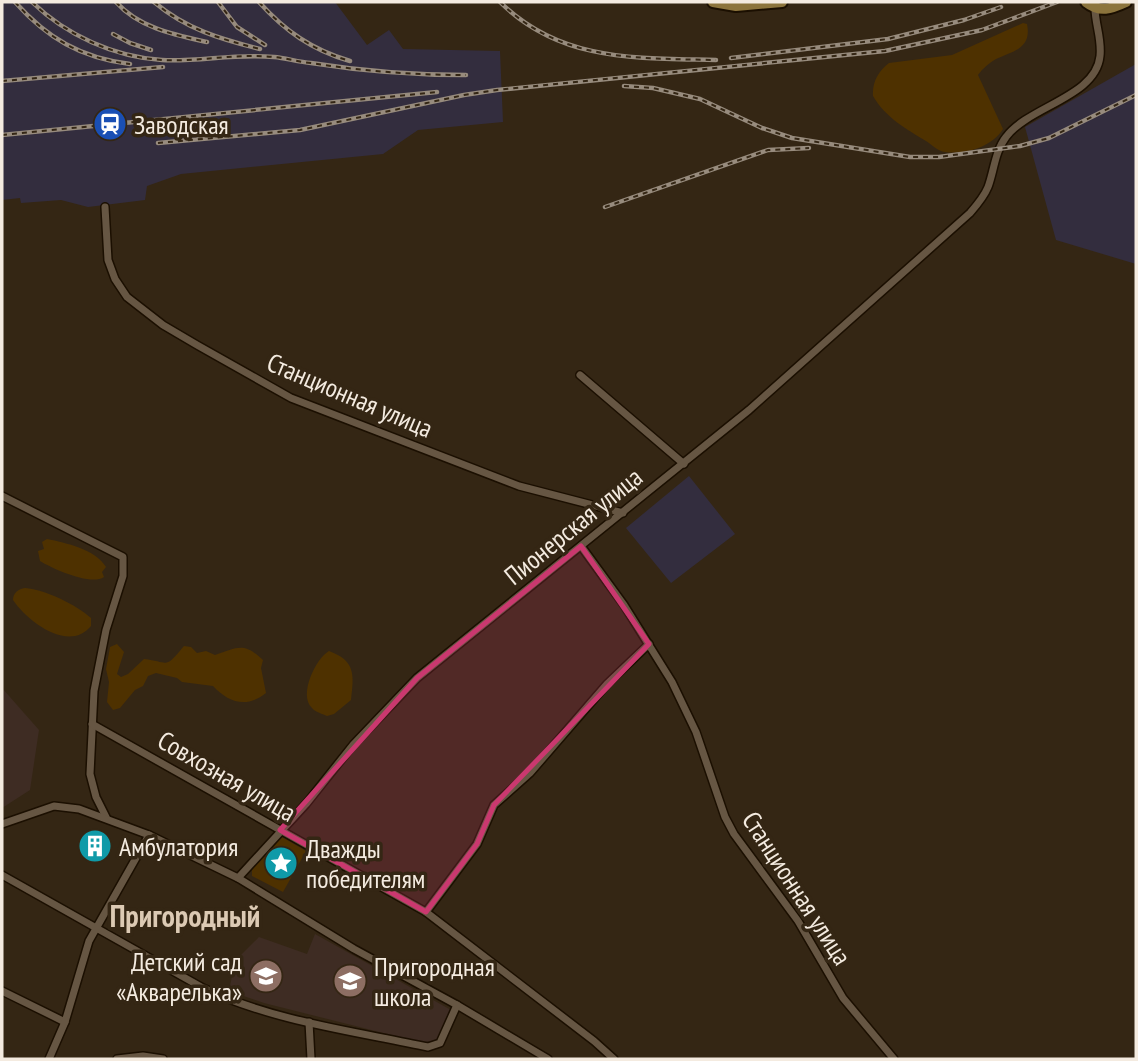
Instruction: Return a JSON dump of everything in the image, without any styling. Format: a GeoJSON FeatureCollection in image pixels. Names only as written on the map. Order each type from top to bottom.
{"type":"FeatureCollection","features":[{"type":"Feature","properties":{"kind":"main road"},"geometry":{"type":"LineString","coordinates":[[713,2],[736,6],[782,2]]}},
{"type":"Feature","properties":{"kind":"main road"},"geometry":{"type":"LineString","coordinates":[[1090,5],[1111,9],[1126,2]]}},
{"type":"Feature","properties":{"kind":"street","name":"Пионерская улица"},"geometry":{"type":"LineString","coordinates":[[238,878],[306,804],[353,745],[417,678],[749,410],[955,227],[983,196],[1005,138],[1023,121],[1082,86],[1095,74],[1101,55],[1101,44],[1090,5]]}},
{"type":"Feature","properties":{"kind":"street","name":"Станционная улица"},"geometry":{"type":"LineString","coordinates":[[105,208],[108,260],[116,279],[127,297],[163,325],[291,398],[519,486],[623,513]]}},
{"type":"Feature","properties":{"kind":"street"},"geometry":{"type":"LineString","coordinates":[[580,375],[684,464]]}},
{"type":"Feature","properties":{"kind":"street"},"geometry":{"type":"LineString","coordinates":[[2,496],[123,557],[123,576],[97,670],[92,724],[90,775],[93,789],[106,817]]}},
{"type":"Feature","properties":{"kind":"street","name":"Станционная улица"},"geometry":{"type":"LineString","coordinates":[[581,546],[624,605],[672,682],[696,732],[734,834],[798,921],[843,998],[894,1059]]}},
{"type":"Feature","properties":{"kind":"street"},"geometry":{"type":"LineString","coordinates":[[426,912],[477,844],[494,805],[530,774],[607,684],[649,644]]}},
{"type":"Feature","properties":{"kind":"street","name":"Совхозная улица"},"geometry":{"type":"LineString","coordinates":[[92,724],[426,912],[614,1059]]}},
{"type":"Feature","properties":{"kind":"street"},"geometry":{"type":"LineString","coordinates":[[2,824],[54,807],[79,809],[149,835],[238,878],[548,1059]]}},
{"type":"Feature","properties":{"kind":"street"},"geometry":{"type":"LineString","coordinates":[[50,1059],[65,1022],[81,962],[95,927],[149,835]]}},
{"type":"Feature","properties":{"kind":"street"},"geometry":{"type":"LineString","coordinates":[[2,875],[225,998],[309,1022],[428,1047],[440,1043],[457,1005]]}},
{"type":"Feature","properties":{"kind":"street"},"geometry":{"type":"LineString","coordinates":[[2,992],[65,1022]]}},
{"type":"Feature","properties":{"kind":"street"},"geometry":{"type":"LineString","coordinates":[[309,1022],[311,1059]]}},
{"type":"Feature","properties":{"kind":"street"},"geometry":{"type":"LineString","coordinates":[[117,1059],[143,1056],[163,1059]]}},
{"type":"Feature","properties":{"kind":"highlighted area"},"geometry":{"type":"Polygon","coordinates":[[[581,546],[649,644],[494,805],[477,844],[426,912],[280,830],[417,678],[581,546]]]}},
{"type":"Feature","properties":{"kind":"shaded area"},"geometry":{"type":"Polygon","coordinates":[[[2,2],[335,2],[367,45],[389,30],[403,49],[500,51],[503,122],[418,130],[383,154],[181,174],[147,186],[145,200],[88,207],[61,200],[21,203],[20,198],[2,200],[2,2]]]}},
{"type":"Feature","properties":{"kind":"shaded area"},"geometry":{"type":"Polygon","coordinates":[[[1023,23],[1027,24],[1028,32],[1024,44],[991,62],[978,75],[1003,129],[985,145],[961,152],[940,150],[896,122],[873,96],[876,78],[889,63],[952,55],[1023,23]]]}},
{"type":"Feature","properties":{"kind":"shaded area"},"geometry":{"type":"Polygon","coordinates":[[[1136,64],[1136,264],[1056,240],[1025,127],[1136,64]]]}},
{"type":"Feature","properties":{"kind":"shaded area"},"geometry":{"type":"Polygon","coordinates":[[[689,476],[735,534],[671,583],[626,528],[689,476]]]}},
{"type":"Feature","properties":{"kind":"shaded area"},"geometry":{"type":"Polygon","coordinates":[[[47,539],[80,548],[95,556],[106,567],[102,572],[104,577],[81,578],[40,561],[38,551],[44,549],[42,542],[47,539]]]}},
{"type":"Feature","properties":{"kind":"shaded area"},"geometry":{"type":"Polygon","coordinates":[[[25,588],[69,603],[91,618],[91,626],[82,634],[72,636],[61,635],[38,625],[13,600],[16,592],[25,588]]]}},
{"type":"Feature","properties":{"kind":"shaded area"},"geometry":{"type":"Polygon","coordinates":[[[117,644],[124,652],[117,674],[121,677],[144,659],[166,663],[184,646],[191,647],[197,653],[206,651],[215,655],[235,648],[246,648],[263,660],[261,668],[266,693],[251,701],[238,702],[213,686],[182,682],[177,678],[156,673],[148,676],[143,686],[135,690],[120,708],[113,710],[107,702],[109,682],[106,669],[110,647],[117,644]]]}},
{"type":"Feature","properties":{"kind":"shaded area"},"geometry":{"type":"Polygon","coordinates":[[[329,651],[349,664],[353,683],[351,700],[334,714],[327,716],[312,708],[307,695],[314,669],[329,651]]]}},
{"type":"Feature","properties":{"kind":"shaded area"},"geometry":{"type":"Polygon","coordinates":[[[2,688],[39,730],[30,790],[2,808],[2,688]]]}},
{"type":"Feature","properties":{"kind":"shaded area"},"geometry":{"type":"Polygon","coordinates":[[[282,837],[306,851],[283,892],[252,876],[252,869],[275,841],[282,837]]]}},
{"type":"Feature","properties":{"kind":"shaded area","name":"Пригородная школа"},"geometry":{"type":"Polygon","coordinates":[[[315,934],[451,1010],[438,1040],[431,1045],[264,1003],[229,991],[235,961],[259,937],[307,954],[315,934]]]}},
{"type":"Feature","properties":{"kind":"railway"},"geometry":{"type":"LineString","coordinates":[[15,2],[40,26],[66,44],[96,57],[130,64]]}},
{"type":"Feature","properties":{"kind":"railway"},"geometry":{"type":"LineString","coordinates":[[32,2],[75,34],[109,49],[144,58],[176,60],[260,56],[369,70],[466,75]]}},
{"type":"Feature","properties":{"kind":"railway"},"geometry":{"type":"LineString","coordinates":[[116,2],[146,24],[207,42]]}},
{"type":"Feature","properties":{"kind":"railway"},"geometry":{"type":"LineString","coordinates":[[154,2],[178,19],[204,32],[260,49]]}},
{"type":"Feature","properties":{"kind":"railway"},"geometry":{"type":"LineString","coordinates":[[218,2],[237,27],[265,45]]}},
{"type":"Feature","properties":{"kind":"railway"},"geometry":{"type":"LineString","coordinates":[[259,2],[300,38],[323,51],[350,61]]}},
{"type":"Feature","properties":{"kind":"railway"},"geometry":{"type":"LineString","coordinates":[[500,2],[524,22],[548,36],[574,46],[629,57],[716,60]]}},
{"type":"Feature","properties":{"kind":"railway"},"geometry":{"type":"LineString","coordinates":[[158,143],[300,130],[497,90],[885,51],[982,30],[1057,2]]}},
{"type":"Feature","properties":{"kind":"railway"},"geometry":{"type":"LineString","coordinates":[[731,58],[888,39],[964,20],[1001,7]]}},
{"type":"Feature","properties":{"kind":"railway"},"geometry":{"type":"LineString","coordinates":[[113,34],[151,50]]}},
{"type":"Feature","properties":{"kind":"railway"},"geometry":{"type":"LineString","coordinates":[[2,81],[163,67]]}},
{"type":"Feature","properties":{"kind":"railway"},"geometry":{"type":"LineString","coordinates":[[624,86],[653,88],[700,99],[762,128],[792,138],[910,157],[939,157],[1020,146],[1049,138],[1136,95]]}},
{"type":"Feature","properties":{"kind":"railway"},"geometry":{"type":"LineString","coordinates":[[2,135],[437,92]]}},
{"type":"Feature","properties":{"kind":"railway"},"geometry":{"type":"LineString","coordinates":[[605,207],[768,150],[809,148]]}},
{"type":"Feature","properties":{"kind":"place","name":"Заводская"},"geometry":{"type":"Point","coordinates":[110,124]}},
{"type":"Feature","properties":{"kind":"place","name":"Амбулатория"},"geometry":{"type":"Point","coordinates":[95,846]}},
{"type":"Feature","properties":{"kind":"place","name":"Дважды победителям"},"geometry":{"type":"Point","coordinates":[281,863]}},
{"type":"Feature","properties":{"kind":"place","name":"Детский сад «Акварелька»"},"geometry":{"type":"Point","coordinates":[266,976]}},
{"type":"Feature","properties":{"kind":"place","name":"Пригородная школа"},"geometry":{"type":"Point","coordinates":[350,981]}},
{"type":"Feature","properties":{"kind":"district","name":"Пригородный"},"geometry":{"type":"Point","coordinates":[185,915]}}]}
